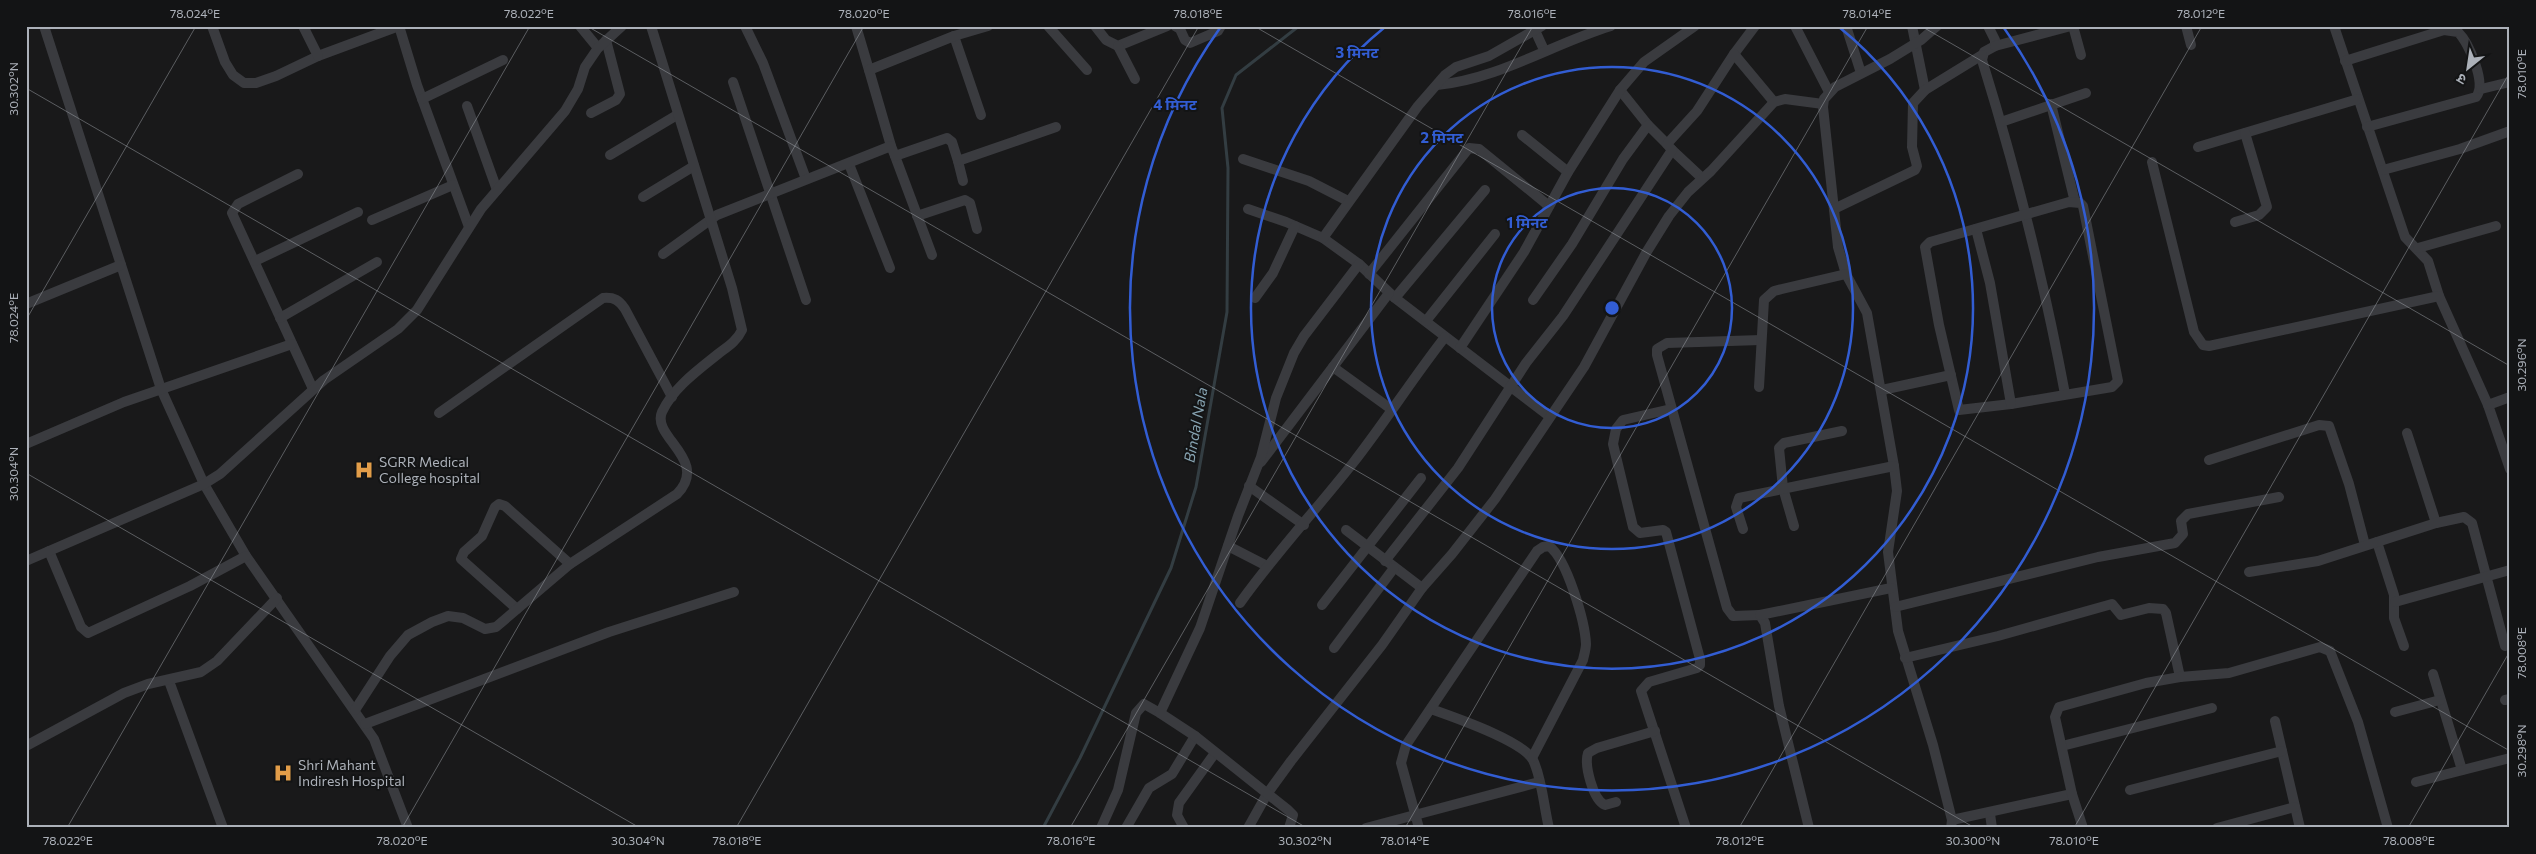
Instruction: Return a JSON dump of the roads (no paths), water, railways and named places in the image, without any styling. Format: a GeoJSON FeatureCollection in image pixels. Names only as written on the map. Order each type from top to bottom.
{"type":"FeatureCollection","features":[{"type":"Feature","properties":{"kind":"street"},"geometry":{"type":"LineString","coordinates":[[44,26],[161,389],[204,484],[248,558],[374,739],[408,828]]}},
{"type":"Feature","properties":{"kind":"street"},"geometry":{"type":"LineString","coordinates":[[212,26],[225,62],[233,75],[244,83],[256,83],[276,76],[318,56],[399,26],[422,99],[469,227]]}},
{"type":"Feature","properties":{"kind":"street"},"geometry":{"type":"LineString","coordinates":[[303,26],[318,56]]}},
{"type":"Feature","properties":{"kind":"street"},"geometry":{"type":"LineString","coordinates":[[580,26],[598,48]]}},
{"type":"Feature","properties":{"kind":"street"},"geometry":{"type":"LineString","coordinates":[[26,561],[204,484],[240,459],[313,389],[339,368],[406,321],[417,310],[469,227],[497,190],[565,111],[578,89],[585,67],[598,48],[622,26]]}},
{"type":"Feature","properties":{"kind":"street"},"geometry":{"type":"LineString","coordinates":[[355,710],[390,656],[408,636],[432,622],[448,616],[463,618],[485,630],[490,630],[570,564],[677,494],[685,483],[687,469],[681,453],[661,423],[662,412],[670,399],[694,373],[732,344],[742,330],[732,288],[651,26]]}},
{"type":"Feature","properties":{"kind":"street"},"geometry":{"type":"LineString","coordinates":[[745,26],[763,63],[806,180]]}},
{"type":"Feature","properties":{"kind":"street"},"geometry":{"type":"LineString","coordinates":[[856,26],[893,152],[932,255]]}},
{"type":"Feature","properties":{"kind":"street"},"geometry":{"type":"LineString","coordinates":[[869,70],[954,36],[986,26]]}},
{"type":"Feature","properties":{"kind":"street"},"geometry":{"type":"LineString","coordinates":[[1048,26],[1087,70]]}},
{"type":"Feature","properties":{"kind":"street"},"geometry":{"type":"LineString","coordinates":[[1095,26],[1106,40],[1118,46],[1135,79]]}},
{"type":"Feature","properties":{"kind":"street"},"geometry":{"type":"LineString","coordinates":[[1118,46],[1168,26]]}},
{"type":"Feature","properties":{"kind":"street"},"geometry":{"type":"LineString","coordinates":[[1175,26],[1180,29],[1185,40],[1190,43],[1218,31],[1220,26]]}},
{"type":"Feature","properties":{"kind":"street"},"geometry":{"type":"LineString","coordinates":[[1437,84],[1464,81],[1498,72],[1544,50],[1611,26]]}},
{"type":"Feature","properties":{"kind":"street"},"geometry":{"type":"LineString","coordinates":[[1460,348],[1524,252],[1568,172],[1620,90],[1644,62],[1695,26]]}},
{"type":"Feature","properties":{"kind":"street"},"geometry":{"type":"LineString","coordinates":[[1385,561],[1458,468],[1511,387],[1567,310],[1669,147],[1697,111],[1734,54],[1756,26]]}},
{"type":"Feature","properties":{"kind":"street"},"geometry":{"type":"LineString","coordinates":[[1795,26],[1829,92]]}},
{"type":"Feature","properties":{"kind":"street"},"geometry":{"type":"LineString","coordinates":[[1846,26],[1861,73]]}},
{"type":"Feature","properties":{"kind":"street"},"geometry":{"type":"LineString","coordinates":[[1912,26],[1925,90]]}},
{"type":"Feature","properties":{"kind":"street"},"geometry":{"type":"LineString","coordinates":[[1937,26],[1916,43],[1829,92],[1823,104],[1838,247],[1846,274],[1867,313],[1894,466],[1897,491],[1888,552],[1894,607],[1905,658],[1933,745],[1952,824],[2072,794]]}},
{"type":"Feature","properties":{"kind":"street"},"geometry":{"type":"LineString","coordinates":[[1988,26],[1995,40],[1995,46]]}},
{"type":"Feature","properties":{"kind":"street"},"geometry":{"type":"LineString","coordinates":[[1834,209],[1915,170],[1917,162],[1912,147],[1913,103],[1925,90],[1969,61],[1995,46],[2072,26],[2081,55]]}},
{"type":"Feature","properties":{"kind":"street"},"geometry":{"type":"LineString","coordinates":[[2186,26],[2191,45]]}},
{"type":"Feature","properties":{"kind":"street"},"geometry":{"type":"LineString","coordinates":[[2334,26],[2405,236],[2428,261],[2438,296],[2488,405],[2508,455],[2510,469]]}},
{"type":"Feature","properties":{"kind":"street"},"geometry":{"type":"LineString","coordinates":[[1323,238],[1418,106],[1451,70],[1476,62],[1536,28],[1544,50]]}},
{"type":"Feature","properties":{"kind":"street"},"geometry":{"type":"LineString","coordinates":[[2345,61],[2451,29],[2458,32],[2468,43],[2481,89]]}},
{"type":"Feature","properties":{"kind":"street"},"geometry":{"type":"LineString","coordinates":[[954,36],[981,115]]}},
{"type":"Feature","properties":{"kind":"street"},"geometry":{"type":"LineString","coordinates":[[591,113],[616,100],[620,94],[606,40]]}},
{"type":"Feature","properties":{"kind":"street"},"geometry":{"type":"LineString","coordinates":[[1734,54],[1774,102]]}},
{"type":"Feature","properties":{"kind":"street"},"geometry":{"type":"LineString","coordinates":[[1982,55],[2026,216],[2048,306],[2065,394]]}},
{"type":"Feature","properties":{"kind":"street"},"geometry":{"type":"LineString","coordinates":[[422,99],[503,60]]}},
{"type":"Feature","properties":{"kind":"street"},"geometry":{"type":"LineString","coordinates":[[733,82],[806,300]]}},
{"type":"Feature","properties":{"kind":"street"},"geometry":{"type":"LineString","coordinates":[[2367,127],[2469,100],[2476,96],[2481,89],[2510,82]]}},
{"type":"Feature","properties":{"kind":"street"},"geometry":{"type":"LineString","coordinates":[[1620,90],[1648,125],[1702,178]]}},
{"type":"Feature","properties":{"kind":"street"},"geometry":{"type":"LineString","coordinates":[[2001,122],[2086,93]]}},
{"type":"Feature","properties":{"kind":"street"},"geometry":{"type":"LineString","coordinates":[[1248,828],[1267,794],[1382,645],[1422,588],[1452,554],[1495,498],[1584,367],[1665,222],[1688,192],[1711,171],[1757,118],[1774,102],[1785,99],[1823,104]]}},
{"type":"Feature","properties":{"kind":"street"},"geometry":{"type":"LineString","coordinates":[[2198,147],[2358,99]]}},
{"type":"Feature","properties":{"kind":"street"},"geometry":{"type":"LineString","coordinates":[[2050,104],[2075,202]]}},
{"type":"Feature","properties":{"kind":"street"},"geometry":{"type":"LineString","coordinates":[[467,106],[497,190]]}},
{"type":"Feature","properties":{"kind":"street"},"geometry":{"type":"LineString","coordinates":[[610,155],[677,115]]}},
{"type":"Feature","properties":{"kind":"street"},"geometry":{"type":"LineString","coordinates":[[1533,300],[1572,244],[1623,159],[1648,125]]}},
{"type":"Feature","properties":{"kind":"street"},"geometry":{"type":"LineString","coordinates":[[958,161],[1056,127]]}},
{"type":"Feature","properties":{"kind":"street"},"geometry":{"type":"LineString","coordinates":[[2383,170],[2460,149],[2510,131]]}},
{"type":"Feature","properties":{"kind":"street"},"geometry":{"type":"LineString","coordinates":[[2235,222],[2259,216],[2267,207],[2246,133]]}},
{"type":"Feature","properties":{"kind":"street"},"geometry":{"type":"LineString","coordinates":[[1522,135],[1568,172]]}},
{"type":"Feature","properties":{"kind":"street"},"geometry":{"type":"LineString","coordinates":[[663,254],[710,219],[849,164],[947,138],[952,142],[963,181]]}},
{"type":"Feature","properties":{"kind":"street"},"geometry":{"type":"LineString","coordinates":[[1370,274],[1469,148],[1479,149],[1549,206]]}},
{"type":"Feature","properties":{"kind":"street"},"geometry":{"type":"LineString","coordinates":[[1243,159],[1309,181],[1348,201]]}},
{"type":"Feature","properties":{"kind":"street"},"geometry":{"type":"LineString","coordinates":[[2152,162],[2194,332],[2203,345],[2209,346],[2438,296]]}},
{"type":"Feature","properties":{"kind":"street"},"geometry":{"type":"LineString","coordinates":[[849,164],[890,268]]}},
{"type":"Feature","properties":{"kind":"street"},"geometry":{"type":"LineString","coordinates":[[643,197],[694,166]]}},
{"type":"Feature","properties":{"kind":"street"},"geometry":{"type":"LineString","coordinates":[[298,174],[234,208],[233,216],[313,389]]}},
{"type":"Feature","properties":{"kind":"street"},"geometry":{"type":"LineString","coordinates":[[372,220],[452,184]]}},
{"type":"Feature","properties":{"kind":"street"},"geometry":{"type":"LineString","coordinates":[[1256,468],[1333,367],[1485,190]]}},
{"type":"Feature","properties":{"kind":"street"},"geometry":{"type":"LineString","coordinates":[[917,216],[965,200],[970,204],[977,229]]}},
{"type":"Feature","properties":{"kind":"street"},"geometry":{"type":"LineString","coordinates":[[2075,202],[2083,206],[2118,381],[2112,387],[2011,404],[1959,410],[1925,247],[1930,242],[2075,202]]}},
{"type":"Feature","properties":{"kind":"street"},"geometry":{"type":"LineString","coordinates":[[1248,209],[1323,238],[1359,264],[1392,296],[1549,416]]}},
{"type":"Feature","properties":{"kind":"street"},"geometry":{"type":"LineString","coordinates":[[255,261],[358,212]]}},
{"type":"Feature","properties":{"kind":"street"},"geometry":{"type":"LineString","coordinates":[[1255,298],[1274,273],[1295,226]]}},
{"type":"Feature","properties":{"kind":"street"},"geometry":{"type":"LineString","coordinates":[[2418,248],[2496,226]]}},
{"type":"Feature","properties":{"kind":"street"},"geometry":{"type":"LineString","coordinates":[[1976,230],[1990,283],[2011,404]]}},
{"type":"Feature","properties":{"kind":"street"},"geometry":{"type":"LineString","coordinates":[[1426,321],[1495,234]]}},
{"type":"Feature","properties":{"kind":"street"},"geometry":{"type":"LineString","coordinates":[[280,318],[377,262]]}},
{"type":"Feature","properties":{"kind":"street"},"geometry":{"type":"LineString","coordinates":[[1160,713],[1200,628],[1256,468],[1276,398],[1298,344],[1359,264]]}},
{"type":"Feature","properties":{"kind":"street"},"geometry":{"type":"LineString","coordinates":[[26,304],[121,265]]}},
{"type":"Feature","properties":{"kind":"street"},"geometry":{"type":"LineString","coordinates":[[1759,387],[1763,305],[1767,296],[1782,289],[1846,274]]}},
{"type":"Feature","properties":{"kind":"street"},"geometry":{"type":"LineString","coordinates":[[440,413],[603,298],[612,297],[625,308],[670,399]]}},
{"type":"Feature","properties":{"kind":"street"},"geometry":{"type":"LineString","coordinates":[[1240,602],[1267,566],[1304,525],[1355,461],[1445,337]]}},
{"type":"Feature","properties":{"kind":"street"},"geometry":{"type":"LineString","coordinates":[[1761,340],[1682,342],[1660,346],[1657,349],[1671,409],[1727,608],[1733,616],[1760,614],[1891,588]]}},
{"type":"Feature","properties":{"kind":"street"},"geometry":{"type":"LineString","coordinates":[[26,444],[124,402],[292,344]]}},
{"type":"Feature","properties":{"kind":"street"},"geometry":{"type":"LineString","coordinates":[[1333,367],[1391,409]]}},
{"type":"Feature","properties":{"kind":"street"},"geometry":{"type":"LineString","coordinates":[[1882,390],[1951,375]]}},
{"type":"Feature","properties":{"kind":"street"},"geometry":{"type":"LineString","coordinates":[[2488,405],[2510,398]]}},
{"type":"Feature","properties":{"kind":"street"},"geometry":{"type":"LineString","coordinates":[[1671,409],[1623,420],[1616,429],[1613,438],[1633,527],[1640,533],[1663,530],[1668,536],[1700,659],[1700,664],[1697,668],[1649,682],[1642,686],[1642,694],[1686,828]]}},
{"type":"Feature","properties":{"kind":"street"},"geometry":{"type":"LineString","coordinates":[[2209,460],[2319,425],[2329,426],[2349,484],[2365,545]]}},
{"type":"Feature","properties":{"kind":"street"},"geometry":{"type":"LineString","coordinates":[[1794,526],[1783,488],[1780,445],[1842,431]]}},
{"type":"Feature","properties":{"kind":"street"},"geometry":{"type":"LineString","coordinates":[[2407,433],[2436,523]]}},
{"type":"Feature","properties":{"kind":"street"},"geometry":{"type":"LineString","coordinates":[[1743,529],[1736,507],[1739,498],[1894,466]]}},
{"type":"Feature","properties":{"kind":"street"},"geometry":{"type":"LineString","coordinates":[[1322,606],[1421,478]]}},
{"type":"Feature","properties":{"kind":"street"},"geometry":{"type":"LineString","coordinates":[[1249,486],[1304,525]]}},
{"type":"Feature","properties":{"kind":"street"},"geometry":{"type":"LineString","coordinates":[[1894,607],[2098,557],[2175,543],[2183,534],[2181,522],[2188,514],[2279,497]]}},
{"type":"Feature","properties":{"kind":"street"},"geometry":{"type":"LineString","coordinates":[[517,609],[461,559],[464,552],[482,536],[495,507],[499,504],[505,506],[570,564]]}},
{"type":"Feature","properties":{"kind":"street"},"geometry":{"type":"LineString","coordinates":[[2249,572],[2302,565],[2456,517],[2468,518],[2472,523],[2485,578],[2505,646]]}},
{"type":"Feature","properties":{"kind":"street"},"geometry":{"type":"LineString","coordinates":[[1346,530],[1367,548],[1422,588]]}},
{"type":"Feature","properties":{"kind":"street"},"geometry":{"type":"LineString","coordinates":[[2377,542],[2396,602],[2394,618],[2404,646]]}},
{"type":"Feature","properties":{"kind":"street"},"geometry":{"type":"LineString","coordinates":[[1228,546],[1267,566]]}},
{"type":"Feature","properties":{"kind":"street"},"geometry":{"type":"LineString","coordinates":[[1419,828],[1401,763],[1406,745],[1537,551],[1549,546],[1556,551],[1560,558],[1581,616],[1586,646],[1583,660],[1532,758]]}},
{"type":"Feature","properties":{"kind":"street"},"geometry":{"type":"LineString","coordinates":[[49,551],[81,627],[88,633],[248,558]]}},
{"type":"Feature","properties":{"kind":"street"},"geometry":{"type":"LineString","coordinates":[[1334,648],[1394,568]]}},
{"type":"Feature","properties":{"kind":"street"},"geometry":{"type":"LineString","coordinates":[[2396,602],[2510,570]]}},
{"type":"Feature","properties":{"kind":"street"},"geometry":{"type":"LineString","coordinates":[[365,724],[609,632],[734,592]]}},
{"type":"Feature","properties":{"kind":"street"},"geometry":{"type":"LineString","coordinates":[[26,746],[124,693],[148,684],[169,681],[201,672],[210,667],[277,598]]}},
{"type":"Feature","properties":{"kind":"street"},"geometry":{"type":"LineString","coordinates":[[1905,658],[1998,636],[2112,604],[2121,615],[2150,608],[2162,609],[2166,613],[2180,677]]}},
{"type":"Feature","properties":{"kind":"street"},"geometry":{"type":"LineString","coordinates":[[1760,614],[1765,623],[1779,706],[1809,828]]}},
{"type":"Feature","properties":{"kind":"street"},"geometry":{"type":"LineString","coordinates":[[2083,828],[2072,794],[2055,717],[2056,711],[2062,705],[2126,687],[2180,677],[2229,673],[2320,647],[2330,651],[2358,722],[2388,828]]}},
{"type":"Feature","properties":{"kind":"street"},"geometry":{"type":"LineString","coordinates":[[2432,674],[2462,770]]}},
{"type":"Feature","properties":{"kind":"street"},"geometry":{"type":"LineString","coordinates":[[169,681],[223,828]]}},
{"type":"Feature","properties":{"kind":"street"},"geometry":{"type":"LineString","coordinates":[[2395,712],[2440,700]]}},
{"type":"Feature","properties":{"kind":"street"},"geometry":{"type":"LineString","coordinates":[[1101,828],[1118,790],[1136,713],[1144,704],[1195,736],[1293,815],[1289,828]]}},
{"type":"Feature","properties":{"kind":"street"},"geometry":{"type":"LineString","coordinates":[[2062,746],[2212,708]]}},
{"type":"Feature","properties":{"kind":"street"},"geometry":{"type":"LineString","coordinates":[[1431,709],[1480,727],[1522,750],[1532,758],[1549,828]]}},
{"type":"Feature","properties":{"kind":"street"},"geometry":{"type":"LineString","coordinates":[[2275,721],[2300,828]]}},
{"type":"Feature","properties":{"kind":"street"},"geometry":{"type":"LineString","coordinates":[[1616,802],[1605,806],[1597,797],[1588,769],[1588,753],[1596,748],[1654,731]]}},
{"type":"Feature","properties":{"kind":"street"},"geometry":{"type":"LineString","coordinates":[[1126,828],[1149,788],[1172,774],[1195,736]]}},
{"type":"Feature","properties":{"kind":"street"},"geometry":{"type":"LineString","coordinates":[[2130,790],[2282,751]]}},
{"type":"Feature","properties":{"kind":"street"},"geometry":{"type":"LineString","coordinates":[[1184,828],[1177,815],[1179,803],[1215,753]]}},
{"type":"Feature","properties":{"kind":"street"},"geometry":{"type":"LineString","coordinates":[[2416,782],[2510,758]]}},
{"type":"Feature","properties":{"kind":"street"},"geometry":{"type":"LineString","coordinates":[[1366,828],[1539,782]]}},
{"type":"Feature","properties":{"kind":"street"},"geometry":{"type":"LineString","coordinates":[[2218,828],[2295,807]]}},
{"type":"Feature","properties":{"kind":"street"},"geometry":{"type":"LineString","coordinates":[[1990,814],[1992,828]]}},
{"type":"Feature","properties":{"kind":"waterway","name":"Bindal Nala"},"geometry":{"type":"LineString","coordinates":[[1043,828],[1080,758],[1171,568],[1196,487],[1227,312],[1228,168],[1222,108],[1236,75],[1299,26]]}},
{"type":"Feature","properties":{"kind":"place","name":"SGRR Medical College hospital"},"geometry":{"type":"Point","coordinates":[364,470]}},
{"type":"Feature","properties":{"kind":"place","name":"Shri Mahant Indiresh Hospital"},"geometry":{"type":"Point","coordinates":[283,773]}}]}
